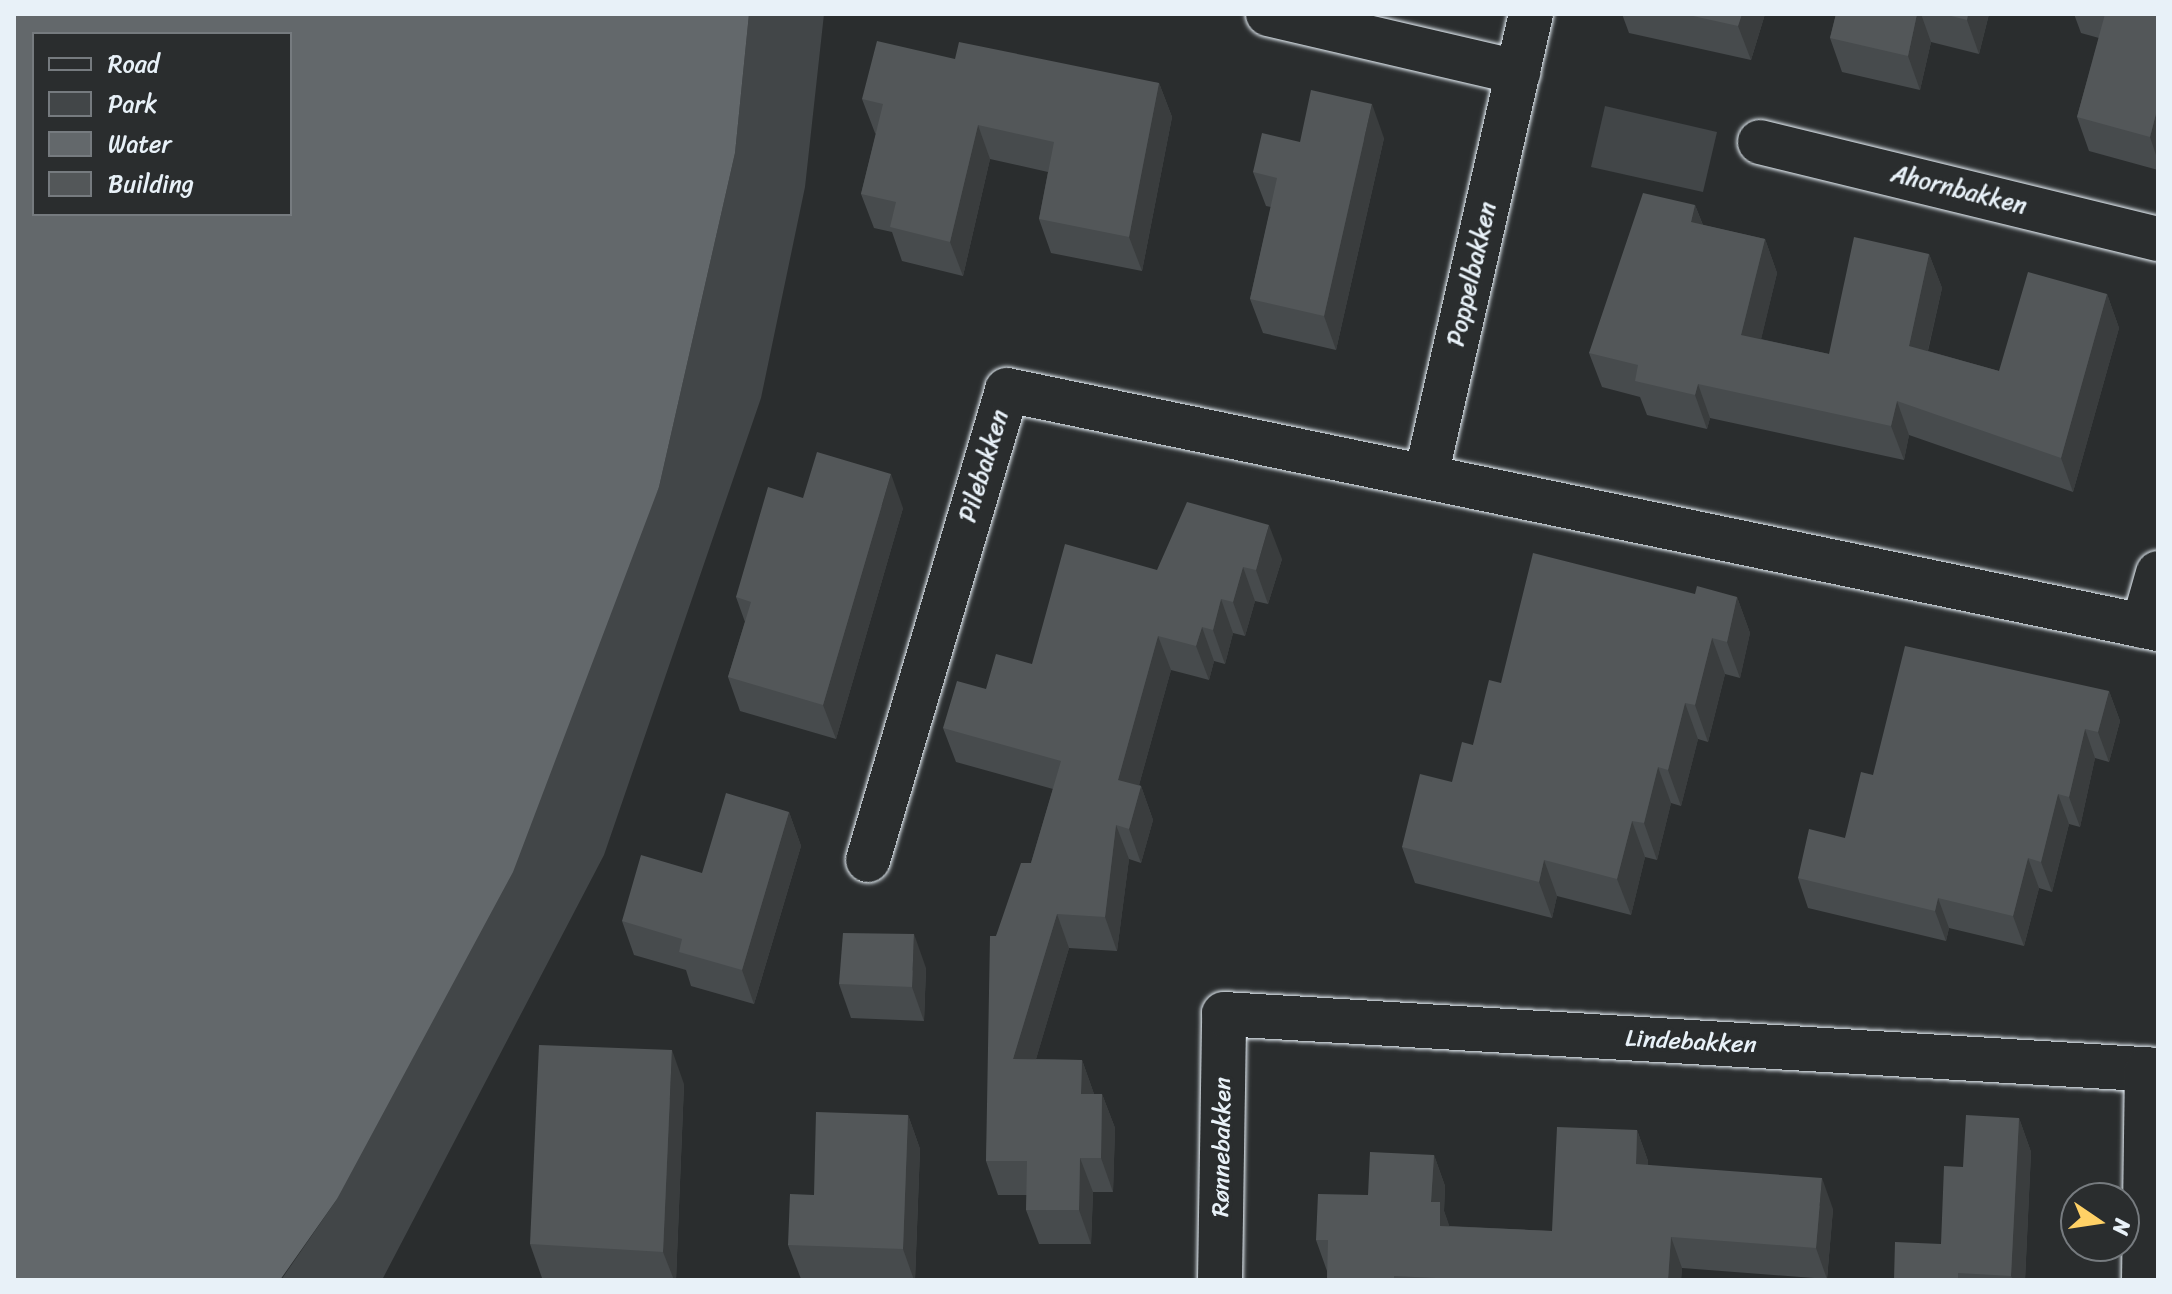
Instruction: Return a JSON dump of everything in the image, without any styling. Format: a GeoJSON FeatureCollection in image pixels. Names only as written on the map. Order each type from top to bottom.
{"type":"FeatureCollection","features":[{"type":"Feature","properties":{"kind":"street"},"geometry":{"type":"LineString","coordinates":[[1268,14],[1518,72]]}},
{"type":"Feature","properties":{"kind":"street","name":"Poppelbakken"},"geometry":{"type":"LineString","coordinates":[[1426,476],[1531,14]]}},
{"type":"Feature","properties":{"kind":"street","name":"Ahornbakken"},"geometry":{"type":"LineString","coordinates":[[1760,142],[2158,239]]}},
{"type":"Feature","properties":{"kind":"street","name":"Pilebakken"},"geometry":{"type":"LineString","coordinates":[[868,860],[1007,390],[1426,476]]}},
{"type":"Feature","properties":{"kind":"street"},"geometry":{"type":"LineString","coordinates":[[1426,476],[2151,627],[2158,573]]}},
{"type":"Feature","properties":{"kind":"street","name":"Lindebakken"},"geometry":{"type":"LineString","coordinates":[[1224,1014],[2153,1070]]}},
{"type":"Feature","properties":{"kind":"street","name":"Rønnebakken"},"geometry":{"type":"LineString","coordinates":[[1220,1280],[1224,1014]]}},
{"type":"Feature","properties":{"kind":"street"},"geometry":{"type":"LineString","coordinates":[[2144,1280],[2153,1070]]}},
{"type":"Feature","properties":{"kind":"green space"},"geometry":{"type":"Polygon","coordinates":[[[749,14],[824,14],[805,187],[761,398],[604,855],[382,1280],[281,1280],[337,1199],[659,487],[735,153],[749,14]]]}},
{"type":"Feature","properties":{"kind":"green space"},"geometry":{"type":"Polygon","coordinates":[[[1605,106],[1717,132],[1703,192],[1591,167],[1605,106]]]}},
{"type":"Feature","properties":{"kind":"water"},"geometry":{"type":"Polygon","coordinates":[[[14,14],[749,14],[735,153],[659,487],[513,872],[337,1199],[280,1280],[14,1280],[14,14]]]}},
{"type":"Feature","properties":{"kind":"building"},"geometry":{"type":"Polygon","coordinates":[[[1684,14],[1742,14],[1738,26],[1684,14]]]}},
{"type":"Feature","properties":{"kind":"building"},"geometry":{"type":"Polygon","coordinates":[[[1836,14],[1917,14],[1908,56],[1830,38],[1836,14]]]}},
{"type":"Feature","properties":{"kind":"building"},"geometry":{"type":"Polygon","coordinates":[[[1943,14],[1968,14],[1967,20],[1943,14]]]}},
{"type":"Feature","properties":{"kind":"building"},"geometry":{"type":"Polygon","coordinates":[[[2105,14],[2158,14],[2158,106],[2150,137],[2077,117],[2105,14]]]}},
{"type":"Feature","properties":{"kind":"building"},"geometry":{"type":"Polygon","coordinates":[[[877,41],[955,59],[959,42],[1159,83],[1129,237],[1039,219],[1054,142],[978,125],[950,242],[890,227],[896,202],[861,194],[883,104],[862,99],[877,41]]]}},
{"type":"Feature","properties":{"kind":"building"},"geometry":{"type":"Polygon","coordinates":[[[1311,90],[1372,104],[1324,316],[1250,299],[1277,178],[1253,172],[1262,133],[1300,142],[1311,90]]]}},
{"type":"Feature","properties":{"kind":"building"},"geometry":{"type":"Polygon","coordinates":[[[1643,193],[1695,205],[1691,222],[1765,239],[1741,335],[1829,354],[1854,237],[1929,254],[1909,346],[1999,371],[2028,272],[2107,294],[2061,458],[1897,401],[1891,426],[1698,384],[1695,395],[1635,381],[1638,365],[1589,353],[1643,193]]]}},
{"type":"Feature","properties":{"kind":"building"},"geometry":{"type":"Polygon","coordinates":[[[817,452],[891,474],[823,705],[728,677],[751,602],[736,597],[768,487],[803,498],[817,452]]]}},
{"type":"Feature","properties":{"kind":"building"},"geometry":{"type":"Polygon","coordinates":[[[1187,502],[1269,525],[1256,570],[1243,567],[1233,602],[1221,599],[1213,630],[1202,627],[1196,646],[1158,636],[1118,780],[1141,786],[1129,829],[1116,825],[1105,917],[1057,914],[1013,1059],[1082,1060],[1081,1094],[1102,1094],[1101,1158],[1080,1158],[1079,1210],[1026,1210],[1027,1161],[986,1161],[990,936],[996,936],[1021,863],[1031,863],[1061,761],[943,728],[957,681],[986,689],[996,654],[1032,664],[1065,544],[1157,570],[1187,502]]]}},
{"type":"Feature","properties":{"kind":"building"},"geometry":{"type":"Polygon","coordinates":[[[1533,553],[1695,594],[1697,586],[1737,597],[1727,642],[1712,638],[1695,705],[1685,703],[1668,770],[1658,767],[1644,823],[1632,821],[1617,879],[1544,860],[1539,882],[1402,847],[1420,774],[1452,782],[1462,742],[1473,745],[1489,680],[1501,683],[1533,553]]]}},
{"type":"Feature","properties":{"kind":"building"},"geometry":{"type":"Polygon","coordinates":[[[1905,646],[2109,691],[2098,732],[2085,729],[2069,797],[2058,794],[2041,862],[2028,858],[2013,916],[1938,898],[1935,911],[1798,878],[1809,829],[1845,838],[1861,772],[1873,775],[1905,646]]]}},
{"type":"Feature","properties":{"kind":"building"},"geometry":{"type":"Polygon","coordinates":[[[726,793],[789,812],[742,970],[679,952],[682,939],[622,921],[641,855],[702,873],[726,793]]]}},
{"type":"Feature","properties":{"kind":"building"},"geometry":{"type":"Polygon","coordinates":[[[843,933],[914,934],[912,987],[839,984],[843,933]]]}},
{"type":"Feature","properties":{"kind":"building"},"geometry":{"type":"Polygon","coordinates":[[[539,1045],[672,1050],[663,1252],[530,1244],[539,1045]]]}},
{"type":"Feature","properties":{"kind":"building"},"geometry":{"type":"Polygon","coordinates":[[[816,1112],[908,1115],[903,1249],[788,1245],[790,1194],[814,1195],[816,1112]]]}},
{"type":"Feature","properties":{"kind":"building"},"geometry":{"type":"Polygon","coordinates":[[[1966,1115],[2019,1118],[2011,1276],[1958,1273],[1958,1280],[1894,1280],[1895,1242],[1941,1244],[1944,1166],[1963,1167],[1966,1115]]]}},
{"type":"Feature","properties":{"kind":"building"},"geometry":{"type":"Polygon","coordinates":[[[1557,1127],[1637,1130],[1636,1164],[1822,1178],[1816,1248],[1671,1237],[1668,1280],[1478,1280],[1394,1276],[1394,1280],[1327,1280],[1328,1240],[1316,1240],[1318,1194],[1368,1195],[1370,1152],[1434,1155],[1431,1202],[1440,1202],[1440,1226],[1552,1231],[1557,1127]]]}}]}
